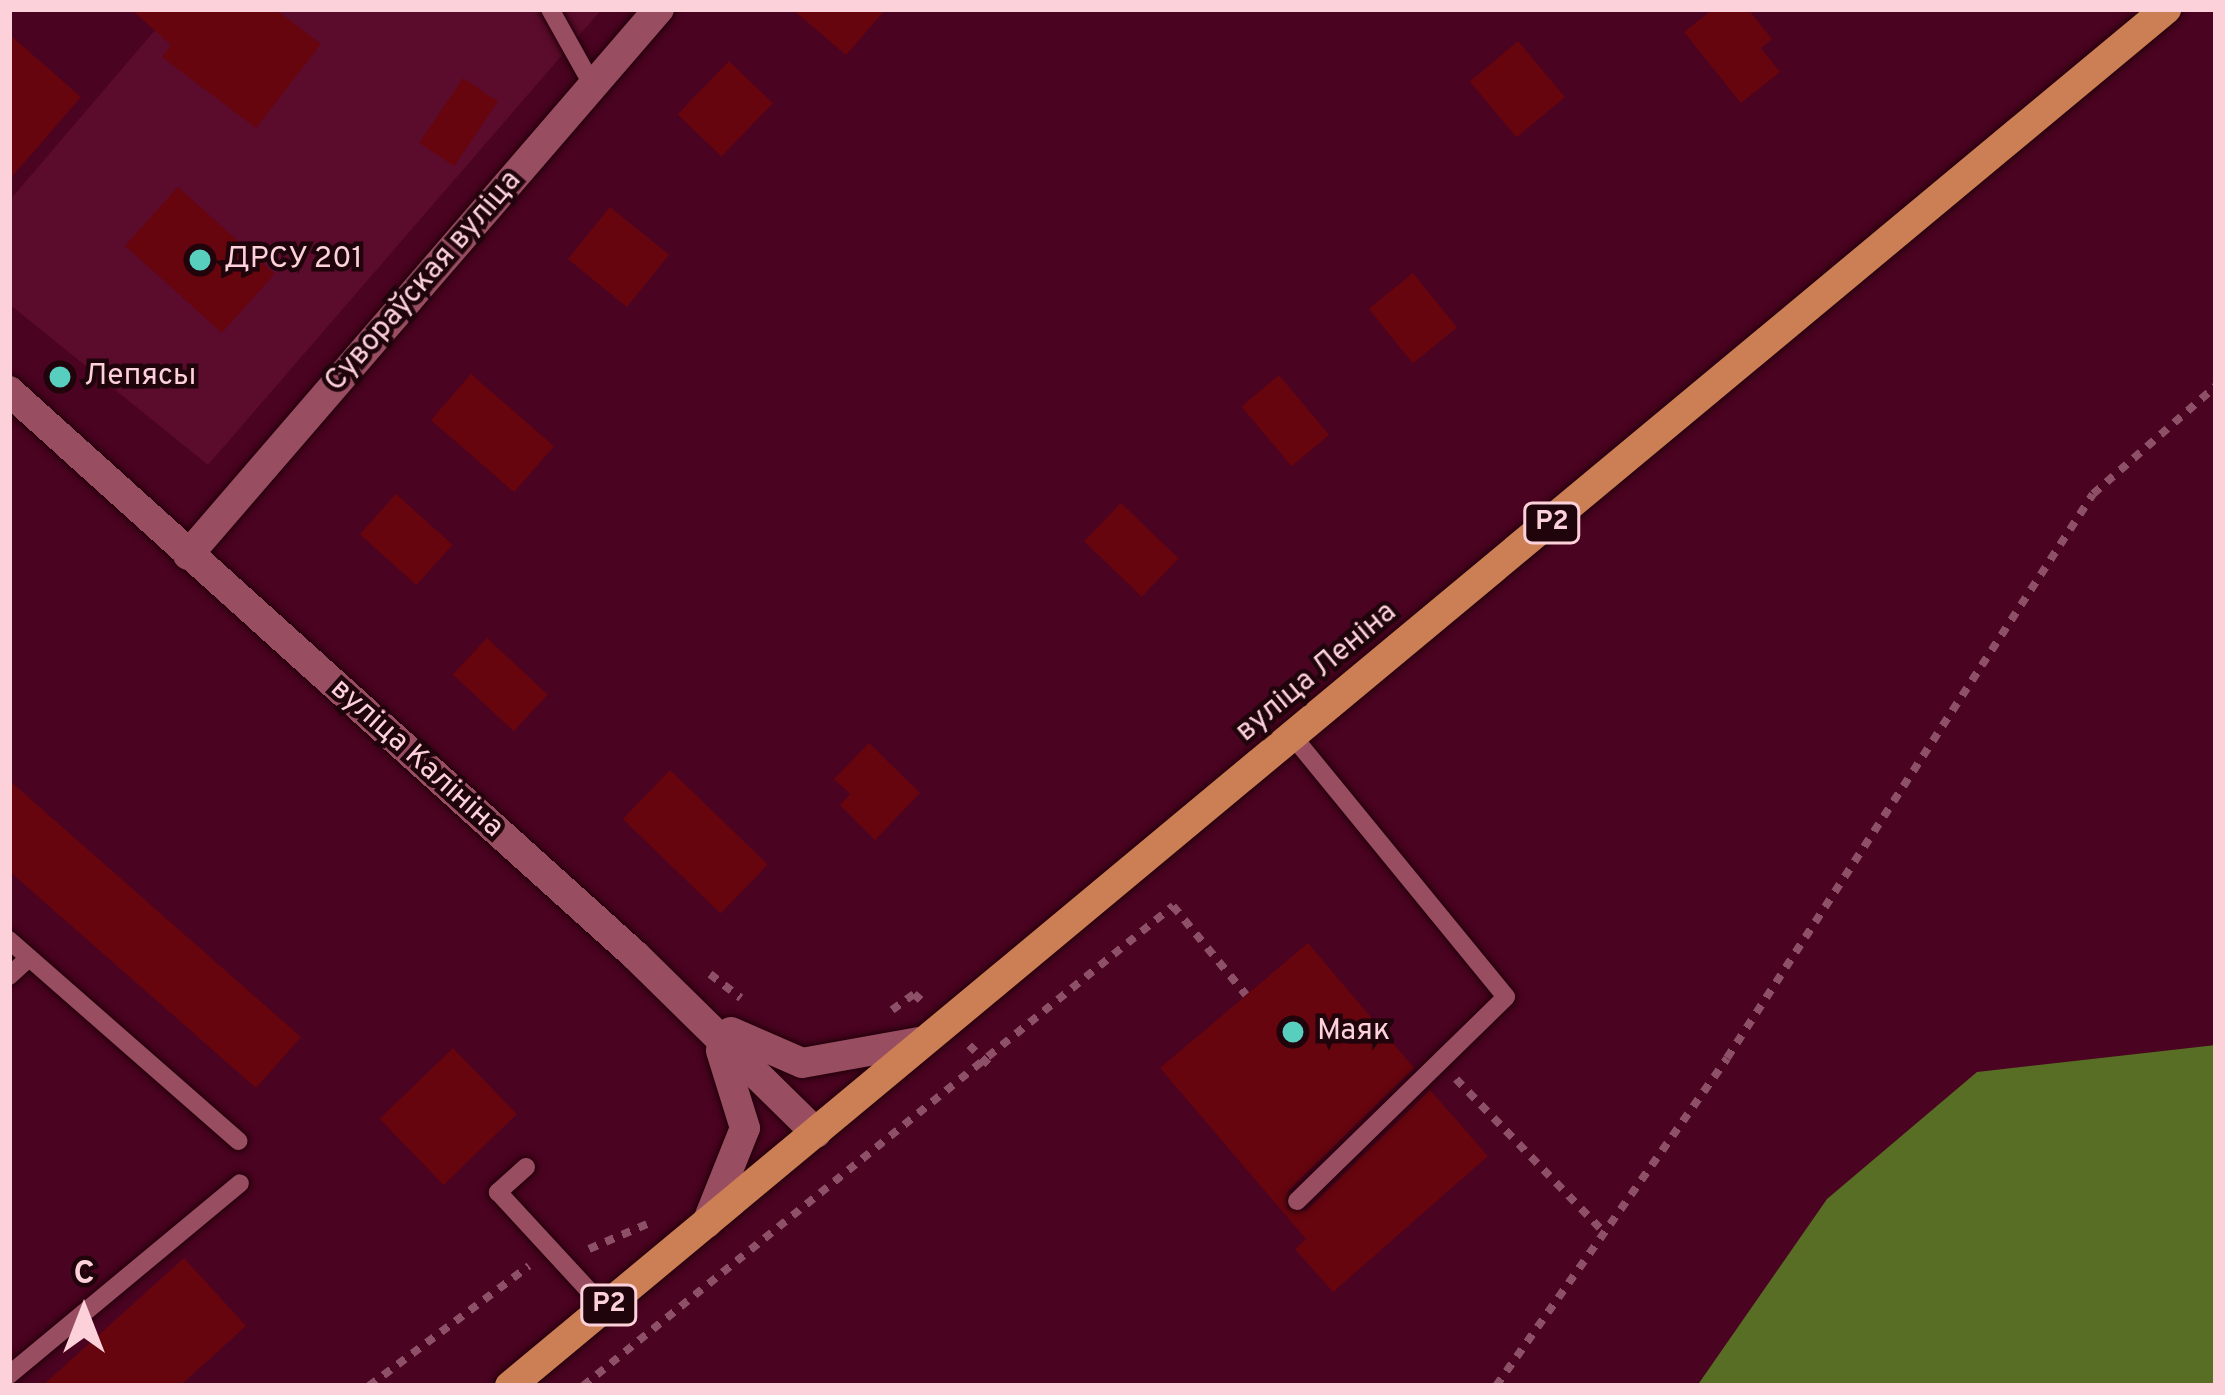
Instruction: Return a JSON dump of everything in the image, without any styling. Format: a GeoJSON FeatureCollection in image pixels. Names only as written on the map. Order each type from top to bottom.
{"type":"FeatureCollection","features":[{"type":"Feature","properties":{"kind":"main road","name":"вуліца Леніна"},"geometry":{"type":"LineString","coordinates":[[510,1386],[1295,739],[2166,9]]}},
{"type":"Feature","properties":{"kind":"street","name":"Сувораўская вуліца"},"geometry":{"type":"LineString","coordinates":[[188,555],[659,9]]}},
{"type":"Feature","properties":{"kind":"street","name":"вуліца Калініна"},"geometry":{"type":"LineString","coordinates":[[9,391],[694,1011],[816,1133]]}},
{"type":"Feature","properties":{"kind":"street"},"geometry":{"type":"LineString","coordinates":[[694,1011],[802,1063],[902,1051],[935,1034]]}},
{"type":"Feature","properties":{"kind":"street"},"geometry":{"type":"LineString","coordinates":[[694,1011],[746,1105],[736,1161],[707,1223]]}},
{"type":"Feature","properties":{"kind":"lane"},"geometry":{"type":"LineString","coordinates":[[550,9],[593,86]]}},
{"type":"Feature","properties":{"kind":"lane"},"geometry":{"type":"LineString","coordinates":[[1295,739],[1506,998],[1297,1201]]}},
{"type":"Feature","properties":{"kind":"lane"},"geometry":{"type":"LineString","coordinates":[[9,940],[238,1141]]}},
{"type":"Feature","properties":{"kind":"lane"},"geometry":{"type":"LineString","coordinates":[[9,976],[29,958]]}},
{"type":"Feature","properties":{"kind":"lane"},"geometry":{"type":"LineString","coordinates":[[526,1168],[498,1192],[605,1308]]}},
{"type":"Feature","properties":{"kind":"lane"},"geometry":{"type":"LineString","coordinates":[[9,1376],[240,1183]]}},
{"type":"Feature","properties":{"kind":"path"},"geometry":{"type":"LineString","coordinates":[[1496,1386],[1604,1232],[2092,494],[2216,386]]}},
{"type":"Feature","properties":{"kind":"path"},"geometry":{"type":"LineString","coordinates":[[583,1386],[1172,906],[1246,995]]}},
{"type":"Feature","properties":{"kind":"path"},"geometry":{"type":"LineString","coordinates":[[692,960],[762,1015]]}},
{"type":"Feature","properties":{"kind":"path"},"geometry":{"type":"LineString","coordinates":[[872,1024],[914,994]]}},
{"type":"Feature","properties":{"kind":"path"},"geometry":{"type":"LineString","coordinates":[[1442,1065],[1604,1232]]}},
{"type":"Feature","properties":{"kind":"path"},"geometry":{"type":"LineString","coordinates":[[369,1386],[511,1271],[559,1258],[656,1219]]}},
{"type":"Feature","properties":{"kind":"shaded area"},"geometry":{"type":"Polygon","coordinates":[[[173,9],[602,9],[208,465],[9,304],[9,201],[173,9]]]}},
{"type":"Feature","properties":{"kind":"shaded area"},"geometry":{"type":"Polygon","coordinates":[[[2216,1045],[2216,1386],[1697,1386],[1827,1199],[1977,1072],[2216,1045]]]}},
{"type":"Feature","properties":{"kind":"building"},"geometry":{"type":"Polygon","coordinates":[[[131,9],[275,9],[321,44],[256,128],[162,57],[171,45],[131,9]]]}},
{"type":"Feature","properties":{"kind":"building"},"geometry":{"type":"Polygon","coordinates":[[[792,9],[886,9],[846,55],[792,9]]]}},
{"type":"Feature","properties":{"kind":"building"},"geometry":{"type":"Polygon","coordinates":[[[1713,9],[1748,9],[1772,39],[1761,48],[1780,72],[1741,103],[1684,32],[1713,9]]]}},
{"type":"Feature","properties":{"kind":"building"},"geometry":{"type":"Polygon","coordinates":[[[9,34],[81,97],[9,180],[9,34]]]}},
{"type":"Feature","properties":{"kind":"building"},"geometry":{"type":"Polygon","coordinates":[[[1518,41],[1565,97],[1517,137],[1470,81],[1518,41]]]}},
{"type":"Feature","properties":{"kind":"building"},"geometry":{"type":"Polygon","coordinates":[[[729,61],[773,103],[721,157],[678,114],[729,61]]]}},
{"type":"Feature","properties":{"kind":"building"},"geometry":{"type":"Polygon","coordinates":[[[463,78],[498,101],[454,166],[419,143],[463,78]]]}},
{"type":"Feature","properties":{"kind":"building","name":"ДРСУ 201"},"geometry":{"type":"Polygon","coordinates":[[[178,187],[275,274],[222,333],[125,246],[178,187]]]}},
{"type":"Feature","properties":{"kind":"building"},"geometry":{"type":"Polygon","coordinates":[[[610,207],[669,255],[627,307],[568,259],[610,207]]]}},
{"type":"Feature","properties":{"kind":"building"},"geometry":{"type":"Polygon","coordinates":[[[1413,273],[1457,327],[1413,363],[1369,309],[1413,273]]]}},
{"type":"Feature","properties":{"kind":"building"},"geometry":{"type":"Polygon","coordinates":[[[471,374],[554,446],[514,492],[431,420],[471,374]]]}},
{"type":"Feature","properties":{"kind":"building"},"geometry":{"type":"Polygon","coordinates":[[[1279,375],[1329,435],[1292,466],[1241,406],[1279,375]]]}},
{"type":"Feature","properties":{"kind":"building"},"geometry":{"type":"Polygon","coordinates":[[[396,494],[452,545],[416,585],[360,534],[396,494]]]}},
{"type":"Feature","properties":{"kind":"building"},"geometry":{"type":"Polygon","coordinates":[[[1121,503],[1179,559],[1142,597],[1084,541],[1121,503]]]}},
{"type":"Feature","properties":{"kind":"building"},"geometry":{"type":"Polygon","coordinates":[[[487,638],[548,695],[514,731],[453,675],[487,638]]]}},
{"type":"Feature","properties":{"kind":"building"},"geometry":{"type":"Polygon","coordinates":[[[869,743],[920,793],[875,840],[840,805],[850,794],[834,779],[869,743]]]}},
{"type":"Feature","properties":{"kind":"building"},"geometry":{"type":"Polygon","coordinates":[[[670,770],[768,864],[721,913],[623,819],[670,770]]]}},
{"type":"Feature","properties":{"kind":"building"},"geometry":{"type":"Polygon","coordinates":[[[9,780],[301,1037],[256,1088],[9,871],[9,780]]]}},
{"type":"Feature","properties":{"kind":"building","name":"Маяк"},"geometry":{"type":"Polygon","coordinates":[[[1308,943],[1414,1068],[1288,1191],[1287,1209],[1306,1211],[1430,1090],[1488,1156],[1333,1292],[1295,1249],[1306,1239],[1160,1068],[1308,943]]]}},
{"type":"Feature","properties":{"kind":"building"},"geometry":{"type":"Polygon","coordinates":[[[453,1048],[517,1114],[444,1185],[380,1119],[453,1048]]]}},
{"type":"Feature","properties":{"kind":"building"},"geometry":{"type":"Polygon","coordinates":[[[184,1258],[246,1326],[180,1386],[42,1386],[184,1258]]]}},
{"type":"Feature","properties":{"kind":"place","name":"ДРСУ 201"},"geometry":{"type":"Point","coordinates":[200,260]}},
{"type":"Feature","properties":{"kind":"place","name":"Лепясы"},"geometry":{"type":"Point","coordinates":[60,377]}},
{"type":"Feature","properties":{"kind":"place","name":"Маяк"},"geometry":{"type":"Point","coordinates":[1293,1032]}}]}
